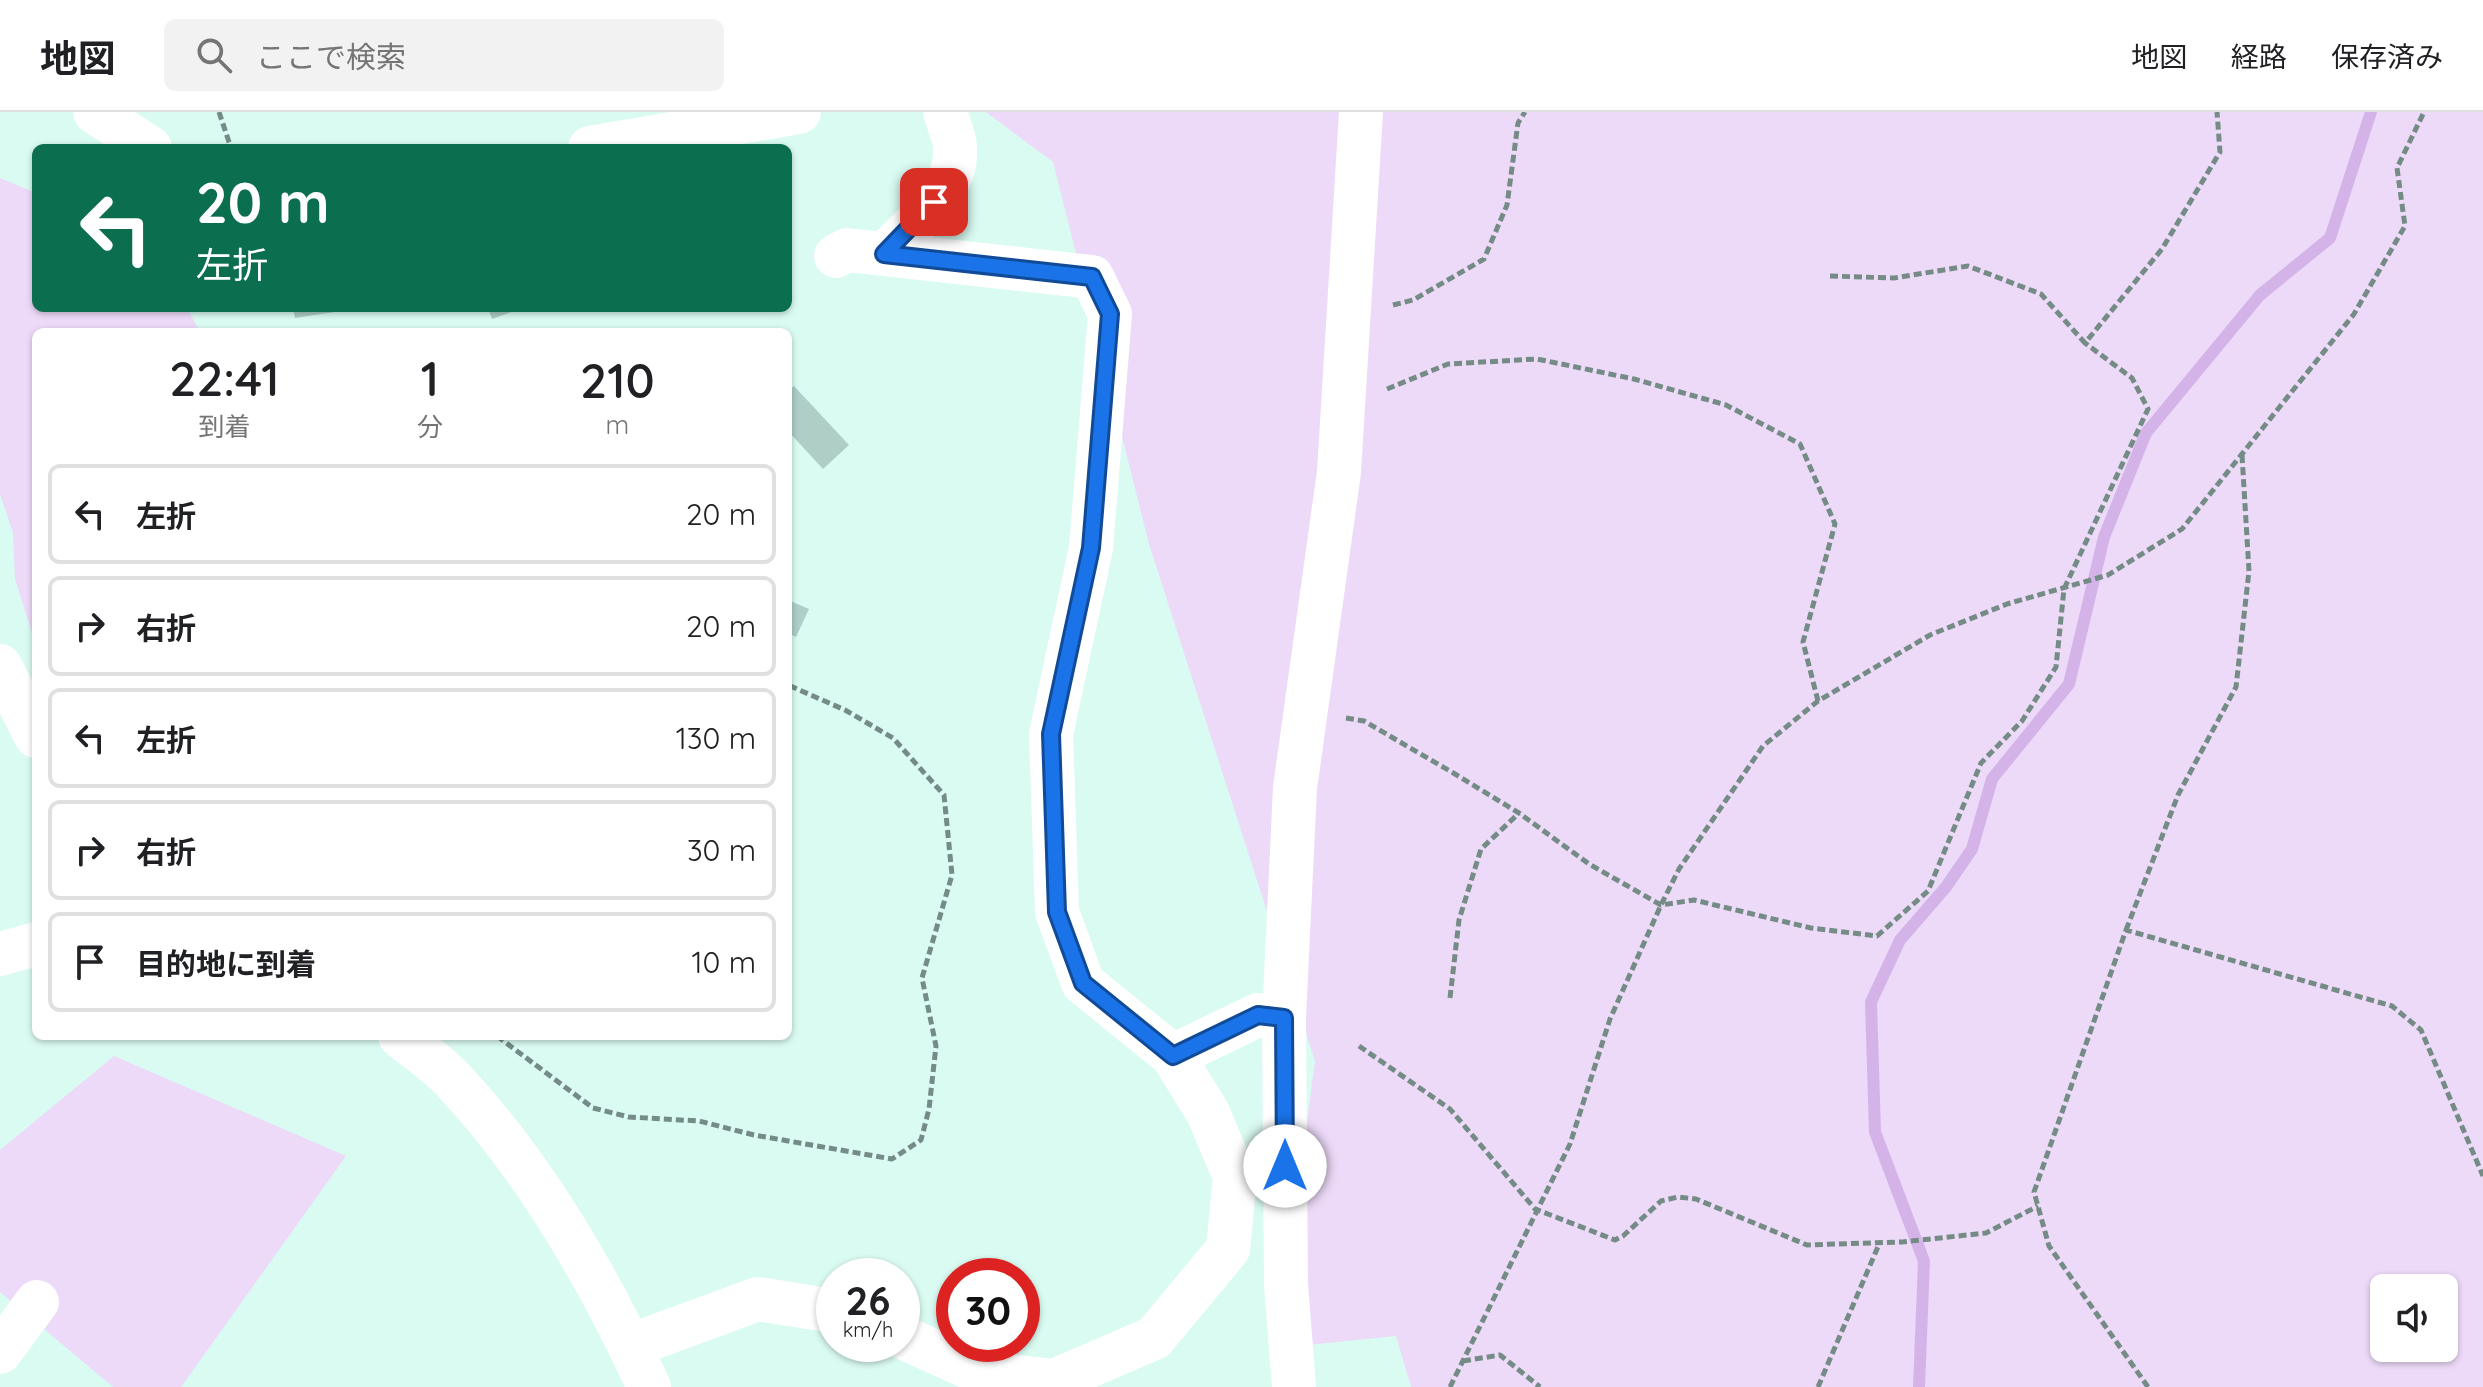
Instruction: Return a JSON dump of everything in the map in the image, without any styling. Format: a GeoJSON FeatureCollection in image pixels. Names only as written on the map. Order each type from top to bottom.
{"type":"FeatureCollection","features":[{"type":"Feature","properties":{"kind":"street"},"geometry":{"type":"LineString","coordinates":[[95,112],[144,144]]}},
{"type":"Feature","properties":{"kind":"street"},"geometry":{"type":"LineString","coordinates":[[613,144],[799,112]]}},
{"type":"Feature","properties":{"kind":"street"},"geometry":{"type":"LineString","coordinates":[[884,254],[921,219],[947,185],[956,149],[945,112]]}},
{"type":"Feature","properties":{"kind":"street"},"geometry":{"type":"LineString","coordinates":[[1294,1387],[1286,1284],[1284,1018],[1295,788],[1339,472],[1361,112]]}},
{"type":"Feature","properties":{"kind":"street"},"geometry":{"type":"LineString","coordinates":[[836,256],[847,250],[1092,277],[1110,314],[1091,548],[1051,734],[1057,912],[1083,983],[1173,1056],[1208,1113],[1235,1177],[1228,1249],[1154,1338],[1054,1381],[982,1373],[920,1345]]}},
{"type":"Feature","properties":{"kind":"street"},"geometry":{"type":"LineString","coordinates":[[0,666],[32,728]]}},
{"type":"Feature","properties":{"kind":"street"},"geometry":{"type":"LineString","coordinates":[[0,954],[32,945]]}},
{"type":"Feature","properties":{"kind":"street"},"geometry":{"type":"LineString","coordinates":[[1173,1056],[1258,1015],[1284,1018]]}},
{"type":"Feature","properties":{"kind":"street"},"geometry":{"type":"LineString","coordinates":[[405,1040],[451,1077],[534,1179],[630,1346],[649,1387]]}},
{"type":"Feature","properties":{"kind":"street"},"geometry":{"type":"LineString","coordinates":[[630,1346],[758,1299],[816,1308]]}},
{"type":"Feature","properties":{"kind":"street"},"geometry":{"type":"LineString","coordinates":[[0,1352],[37,1302]]}},
{"type":"Feature","properties":{"kind":"path"},"geometry":{"type":"LineString","coordinates":[[219,112],[230,144]]}},
{"type":"Feature","properties":{"kind":"path"},"geometry":{"type":"LineString","coordinates":[[1349,316],[1413,300],[1484,259],[1507,205],[1518,123],[1525,112]]}},
{"type":"Feature","properties":{"kind":"path"},"geometry":{"type":"LineString","coordinates":[[2085,343],[2162,249],[2220,152],[2217,112]]}},
{"type":"Feature","properties":{"kind":"path"},"geometry":{"type":"LineString","coordinates":[[1450,1387],[1535,1209],[1570,1144],[1610,1019],[1661,905],[1679,869],[1763,746],[1818,701],[1930,635],[2007,604],[2108,575],[2182,529],[2354,314],[2405,226],[2397,168],[2424,112]]}},
{"type":"Feature","properties":{"kind":"path"},"geometry":{"type":"LineString","coordinates":[[1306,712],[1364,721],[1519,813],[1589,864],[1661,905],[1694,900],[1811,928],[1877,936],[1928,891],[1981,763],[2022,721],[2056,667],[2064,589],[2148,409],[2132,378],[2085,343],[2041,294],[1968,266],[1894,278],[1830,276]]}},
{"type":"Feature","properties":{"kind":"path"},"geometry":{"type":"LineString","coordinates":[[1381,392],[1448,364],[1537,359],[1634,379],[1726,405],[1800,444],[1835,524],[1803,642],[1818,701]]}},
{"type":"Feature","properties":{"kind":"path"},"geometry":{"type":"LineString","coordinates":[[2148,1387],[2049,1246],[2034,1192],[2126,930],[2178,795],[2236,687],[2249,571],[2242,454]]}},
{"type":"Feature","properties":{"kind":"path"},"geometry":{"type":"LineString","coordinates":[[502,1040],[593,1108],[629,1117],[699,1121],[754,1135],[892,1159],[921,1140],[929,1109],[936,1046],[922,978],[952,875],[944,795],[893,738],[845,710],[792,687]]}},
{"type":"Feature","properties":{"kind":"path"},"geometry":{"type":"LineString","coordinates":[[1450,998],[1459,920],[1481,849],[1519,813]]}},
{"type":"Feature","properties":{"kind":"path"},"geometry":{"type":"LineString","coordinates":[[2126,930],[2392,1006],[2421,1030],[2483,1176]]}},
{"type":"Feature","properties":{"kind":"path"},"geometry":{"type":"LineString","coordinates":[[1359,1046],[1450,1109],[1535,1209],[1615,1240],[1661,1201],[1687,1198],[1807,1245],[1902,1242],[1986,1233],[2038,1206]]}},
{"type":"Feature","properties":{"kind":"path"},"geometry":{"type":"LineString","coordinates":[[1818,1387],[1880,1242]]}},
{"type":"Feature","properties":{"kind":"path"},"geometry":{"type":"LineString","coordinates":[[1463,1361],[1500,1355],[1540,1387]]}},
{"type":"Feature","properties":{"kind":"shaded area"},"geometry":{"type":"Polygon","coordinates":[[[986,112],[2483,112],[2483,1387],[1411,1387],[1396,1336],[1308,1345],[1301,1168],[1315,1061],[1149,544],[1053,162],[986,112]]]}},
{"type":"Feature","properties":{"kind":"shaded area"},"geometry":{"type":"Polygon","coordinates":[[[0,178],[32,191],[32,312],[189,312],[198,328],[32,328],[32,633],[15,579],[13,533],[0,494],[0,178]]]}},
{"type":"Feature","properties":{"kind":"shaded area"},"geometry":{"type":"Polygon","coordinates":[[[114,1056],[346,1156],[181,1387],[113,1387],[0,1292],[0,1150],[114,1056]]]}},
{"type":"Feature","properties":{"kind":"building"},"geometry":{"type":"Polygon","coordinates":[[[294,312],[335,312],[295,318],[294,312]]]}},
{"type":"Feature","properties":{"kind":"building"},"geometry":{"type":"Polygon","coordinates":[[[489,312],[511,312],[492,319],[489,312]]]}},
{"type":"Feature","properties":{"kind":"building"},"geometry":{"type":"Polygon","coordinates":[[[794,386],[849,445],[823,469],[792,435],[794,386]]]}},
{"type":"Feature","properties":{"kind":"building"},"geometry":{"type":"Polygon","coordinates":[[[792,602],[809,609],[796,637],[792,635],[792,602]]]}},
{"type":"Feature","properties":{"kind":"waterway"},"geometry":{"type":"LineString","coordinates":[[1919,1387],[1924,1261],[1875,1132],[1871,1002],[1900,940],[1946,887],[1972,849],[1992,779],[2069,684],[2104,537],[2146,433],[2260,295],[2330,238],[2371,112]]}},
{"type":"Feature","properties":{"kind":"route"},"geometry":{"type":"LineString","coordinates":[[934,202],[921,219],[884,254],[1092,277],[1110,314],[1091,548],[1051,734],[1057,912],[1083,983],[1173,1056],[1258,1015],[1284,1018],[1285,1166]]}}]}
